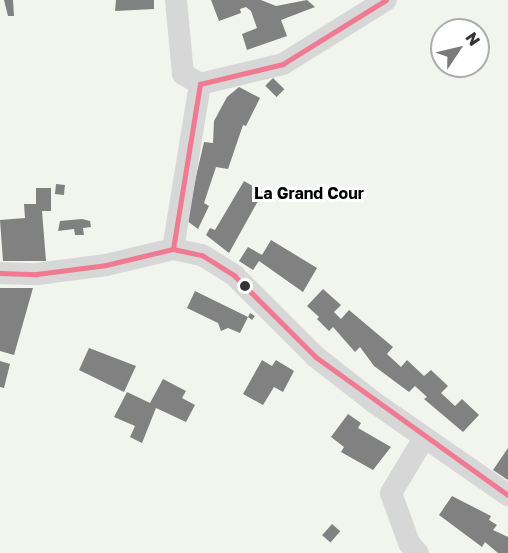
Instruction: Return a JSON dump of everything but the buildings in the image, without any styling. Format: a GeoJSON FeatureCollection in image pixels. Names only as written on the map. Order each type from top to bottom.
{"type":"FeatureCollection","features":[{"type":"Feature","properties":{"kind":"street"},"geometry":{"type":"LineString","coordinates":[[176,0],[183,74],[200,84],[283,64],[386,0]]}},
{"type":"Feature","properties":{"kind":"street"},"geometry":{"type":"LineString","coordinates":[[173,249],[200,84]]}},
{"type":"Feature","properties":{"kind":"street"},"geometry":{"type":"LineString","coordinates":[[0,273],[37,274],[96,266],[173,249],[202,255],[235,276],[316,357],[424,438],[508,495]]}},
{"type":"Feature","properties":{"kind":"street"},"geometry":{"type":"LineString","coordinates":[[418,553],[409,543],[391,493],[424,438]]}},
{"type":"Feature","properties":{"kind":"shaded area"},"geometry":{"type":"Polygon","coordinates":[[[0,0],[508,0],[508,553],[0,553],[0,0]]]}},
{"type":"Feature","properties":{"kind":"transit line"},"geometry":{"type":"LineString","coordinates":[[200,84],[283,64],[386,0]]}},
{"type":"Feature","properties":{"kind":"transit line"},"geometry":{"type":"LineString","coordinates":[[173,249],[200,84]]}},
{"type":"Feature","properties":{"kind":"transit line"},"geometry":{"type":"LineString","coordinates":[[0,273],[37,274],[106,265],[173,249],[202,255],[235,276],[316,357],[508,495]]}},
{"type":"Feature","properties":{"kind":"district","name":"La Grand Cour"},"geometry":{"type":"Point","coordinates":[309,193]}}]}
